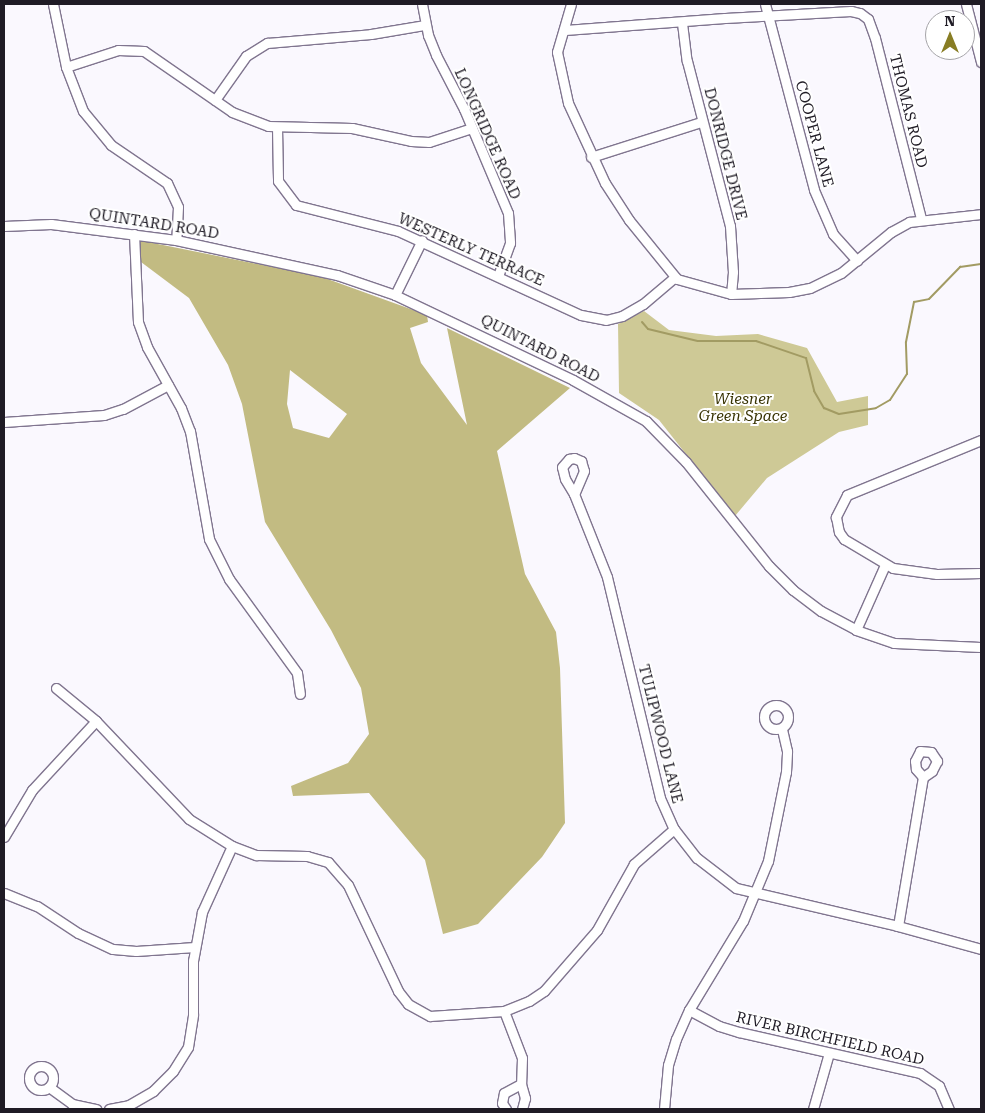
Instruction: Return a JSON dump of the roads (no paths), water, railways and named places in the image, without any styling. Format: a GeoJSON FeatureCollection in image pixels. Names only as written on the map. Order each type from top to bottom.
{"type":"FeatureCollection","features":[{"type":"Feature","properties":{"kind":"street"},"geometry":{"type":"LineString","coordinates":[[54,4],[66,67],[73,91],[93,126],[111,145],[167,183],[178,207],[176,240]]}},
{"type":"Feature","properties":{"kind":"street","name":"LONGRIDGE ROAD"},"geometry":{"type":"LineString","coordinates":[[422,4],[425,25],[436,55],[472,128],[510,221],[510,243],[498,276]]}},
{"type":"Feature","properties":{"kind":"street"},"geometry":{"type":"LineString","coordinates":[[571,4],[565,30],[559,42],[558,66],[568,103],[591,157],[629,220],[675,277],[706,289],[731,294],[771,294],[810,288],[834,277],[857,261],[891,232],[922,219],[981,214]]}},
{"type":"Feature","properties":{"kind":"street","name":"COOPER LANE"},"geometry":{"type":"LineString","coordinates":[[765,4],[814,190],[833,234],[857,261]]}},
{"type":"Feature","properties":{"kind":"street"},"geometry":{"type":"LineString","coordinates":[[966,4],[981,62]]}},
{"type":"Feature","properties":{"kind":"street","name":"THOMAS ROAD"},"geometry":{"type":"LineString","coordinates":[[769,16],[860,13],[868,19],[875,38],[922,219]]}},
{"type":"Feature","properties":{"kind":"street"},"geometry":{"type":"LineString","coordinates":[[565,30],[769,16]]}},
{"type":"Feature","properties":{"kind":"street","name":"DONRIDGE DRIVE"},"geometry":{"type":"LineString","coordinates":[[682,23],[701,122],[730,226],[733,272],[731,294]]}},
{"type":"Feature","properties":{"kind":"street"},"geometry":{"type":"LineString","coordinates":[[215,100],[246,56],[267,42],[374,33],[425,25]]}},
{"type":"Feature","properties":{"kind":"street"},"geometry":{"type":"LineString","coordinates":[[66,67],[118,50],[144,51],[215,100],[256,123],[277,127],[352,128],[411,141],[429,142],[472,128]]}},
{"type":"Feature","properties":{"kind":"street"},"geometry":{"type":"LineString","coordinates":[[591,157],[701,122]]}},
{"type":"Feature","properties":{"kind":"street","name":"WESTERLY TERRACE"},"geometry":{"type":"LineString","coordinates":[[277,127],[276,168],[278,181],[290,200],[311,210],[398,231],[422,240],[581,315],[606,320],[631,311],[675,277]]}},
{"type":"Feature","properties":{"kind":"street","name":"QUINTARD ROAD"},"geometry":{"type":"LineString","coordinates":[[4,226],[51,224],[176,240],[338,275],[395,295],[565,376],[646,421],[686,462],[775,572],[821,611],[875,638],[915,646],[981,647]]}},
{"type":"Feature","properties":{"kind":"street"},"geometry":{"type":"LineString","coordinates":[[134,234],[138,322],[147,347],[190,431],[209,539],[215,555],[297,673],[300,694]]}},
{"type":"Feature","properties":{"kind":"street"},"geometry":{"type":"LineString","coordinates":[[395,295],[422,240]]}},
{"type":"Feature","properties":{"kind":"street"},"geometry":{"type":"LineString","coordinates":[[4,422],[104,415],[124,409],[168,386]]}},
{"type":"Feature","properties":{"kind":"street"},"geometry":{"type":"LineString","coordinates":[[981,440],[859,488],[842,501],[836,517],[839,532],[868,556],[885,565],[909,572],[981,573]]}},
{"type":"Feature","properties":{"kind":"street","name":"TULIPWOOD LANE"},"geometry":{"type":"LineString","coordinates":[[574,494],[607,577],[655,779],[674,829],[697,858],[715,874],[736,888],[898,926],[981,949]]}},
{"type":"Feature","properties":{"kind":"street"},"geometry":{"type":"LineString","coordinates":[[856,630],[885,565]]}},
{"type":"Feature","properties":{"kind":"street"},"geometry":{"type":"LineString","coordinates":[[56,688],[96,721],[189,819],[232,846],[256,855],[307,856],[328,862],[348,885],[379,956],[398,991],[419,1012],[440,1016],[504,1010],[529,1001],[550,985],[597,930],[634,864],[674,829]]}},
{"type":"Feature","properties":{"kind":"street"},"geometry":{"type":"LineString","coordinates":[[4,837],[32,790],[96,721]]}},
{"type":"Feature","properties":{"kind":"street"},"geometry":{"type":"LineString","coordinates":[[664,1109],[668,1065],[689,1010],[725,956],[756,894],[779,819],[787,751],[782,729]]}},
{"type":"Feature","properties":{"kind":"street"},"geometry":{"type":"LineString","coordinates":[[898,926],[923,777]]}},
{"type":"Feature","properties":{"kind":"street"},"geometry":{"type":"LineString","coordinates":[[109,1109],[130,1105],[153,1091],[173,1071],[188,1047],[193,1014],[191,976],[202,912],[232,846]]}},
{"type":"Feature","properties":{"kind":"street"},"geometry":{"type":"LineString","coordinates":[[4,893],[38,906],[78,933],[113,948],[136,951],[195,947]]}},
{"type":"Feature","properties":{"kind":"street"},"geometry":{"type":"LineString","coordinates":[[504,1010],[522,1058],[521,1084],[525,1098],[522,1109]]}},
{"type":"Feature","properties":{"kind":"street","name":"RIVER BIRCHFIELD ROAD"},"geometry":{"type":"LineString","coordinates":[[689,1010],[719,1026],[927,1076],[945,1095],[949,1109]]}},
{"type":"Feature","properties":{"kind":"street"},"geometry":{"type":"LineString","coordinates":[[813,1109],[828,1053]]}},
{"type":"Feature","properties":{"kind":"street"},"geometry":{"type":"LineString","coordinates":[[506,1109],[502,1103],[504,1093],[521,1084]]}},
{"type":"Feature","properties":{"kind":"street"},"geometry":{"type":"LineString","coordinates":[[49,1087],[72,1104],[96,1109]]}},
{"type":"Feature","properties":{"kind":"waterway"},"geometry":{"type":"LineString","coordinates":[[642,322],[648,329],[698,341],[756,341],[806,358],[814,391],[824,408],[839,414],[876,408],[890,400],[907,374],[906,342],[914,302],[929,299],[960,267],[981,264]]}},
{"type":"Feature","properties":{"kind":"park label","name":"Wiesner Green Space"},"geometry":{"type":"Point","coordinates":[743,408]}}]}
